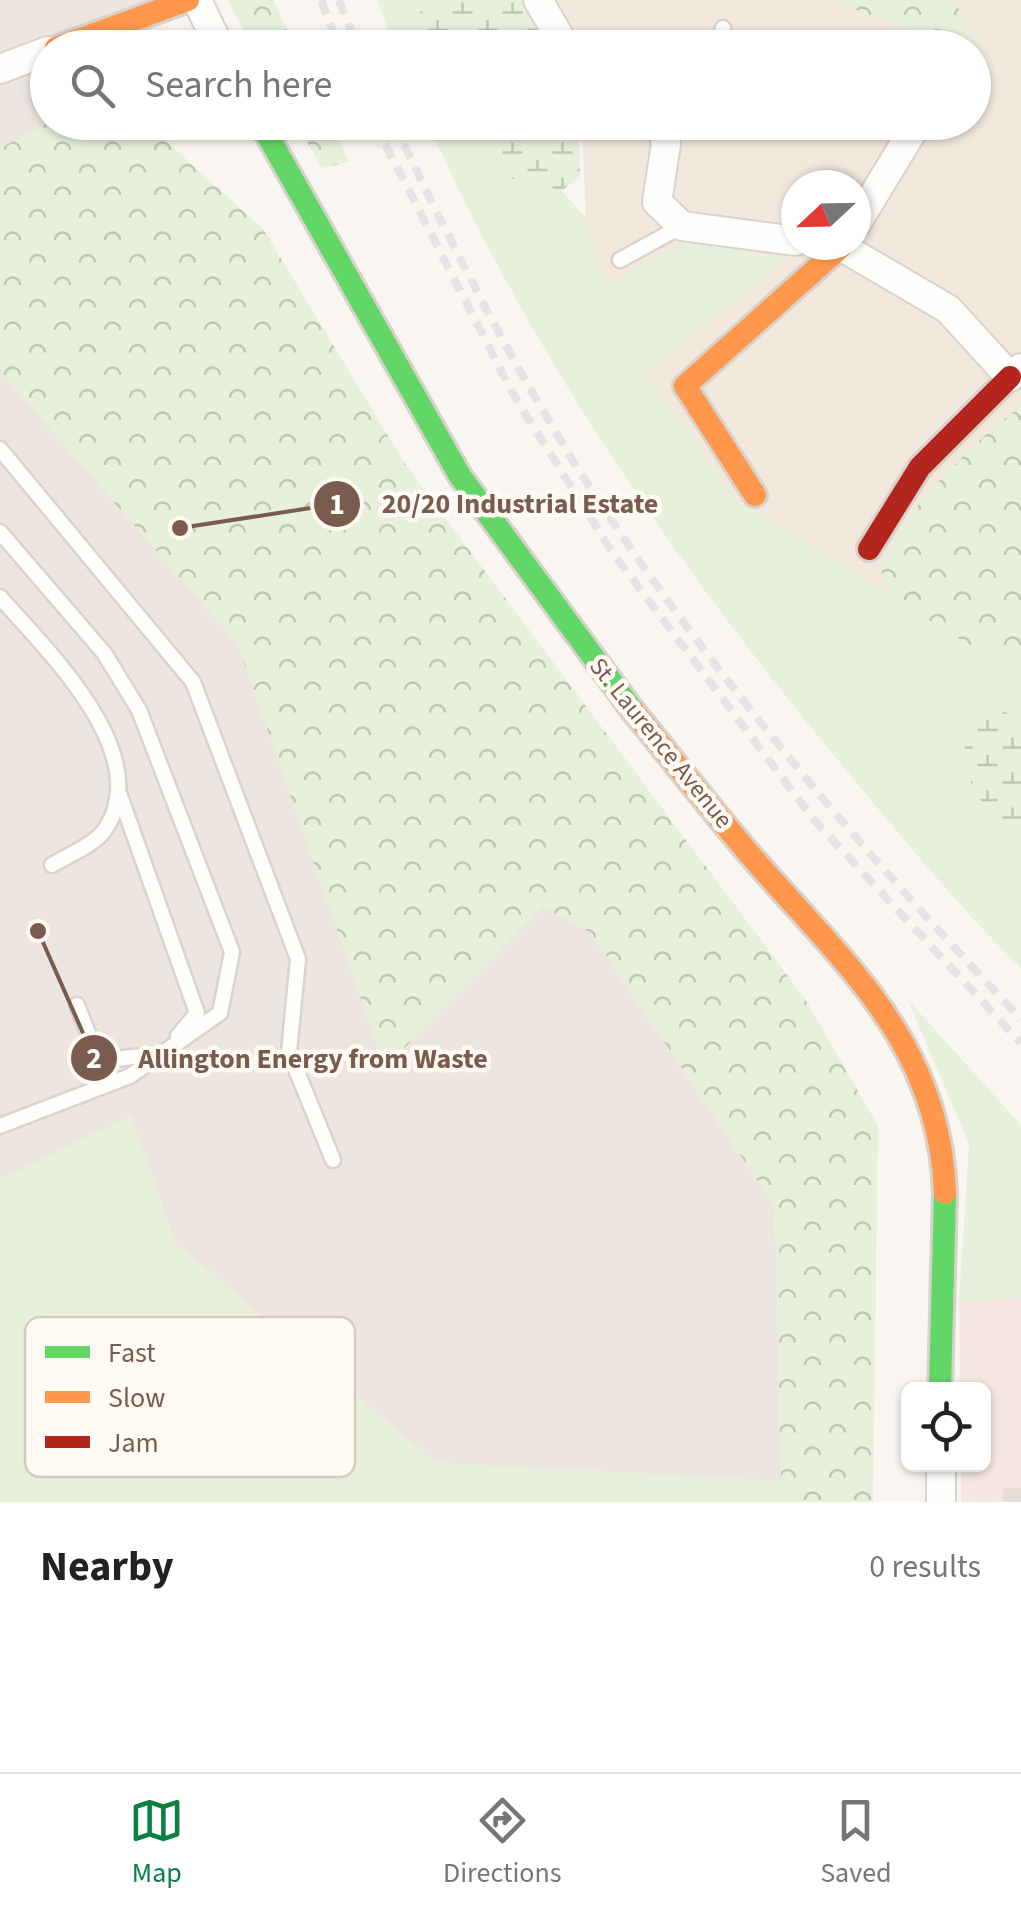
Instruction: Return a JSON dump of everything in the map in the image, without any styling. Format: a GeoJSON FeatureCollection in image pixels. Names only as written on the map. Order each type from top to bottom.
{"type":"FeatureCollection","features":[{"type":"Feature","properties":{"kind":"street"},"geometry":{"type":"LineString","coordinates":[[106,30],[188,0]]}},
{"type":"Feature","properties":{"kind":"street"},"geometry":{"type":"LineString","coordinates":[[198,0],[212,30]]}},
{"type":"Feature","properties":{"kind":"street"},"geometry":{"type":"LineString","coordinates":[[538,0],[556,30]]}},
{"type":"Feature","properties":{"kind":"street"},"geometry":{"type":"LineString","coordinates":[[0,69],[30,58]]}},
{"type":"Feature","properties":{"kind":"street","name":"St. Laurence Avenue"},"geometry":{"type":"LineString","coordinates":[[270,140],[460,476],[613,686],[755,861],[874,994],[903,1038],[924,1082],[940,1136],[945,1189],[940,1382]]}},
{"type":"Feature","properties":{"kind":"street"},"geometry":{"type":"LineString","coordinates":[[665,140],[658,202],[682,226],[781,239]]}},
{"type":"Feature","properties":{"kind":"street"},"geometry":{"type":"LineString","coordinates":[[871,194],[906,140]]}},
{"type":"Feature","properties":{"kind":"street"},"geometry":{"type":"LineString","coordinates":[[868,548],[920,467],[1015,373],[948,309],[871,259]]}},
{"type":"Feature","properties":{"kind":"street"},"geometry":{"type":"LineString","coordinates":[[755,495],[685,386],[820,260]]}},
{"type":"Feature","properties":{"kind":"street"},"geometry":{"type":"LineString","coordinates":[[940,1472],[941,1502]]}},
{"type":"Feature","properties":{"kind":"lane"},"geometry":{"type":"LineString","coordinates":[[620,260],[682,226]]}},
{"type":"Feature","properties":{"kind":"lane"},"geometry":{"type":"LineString","coordinates":[[0,449],[193,682],[298,959],[289,1052],[333,1160]]}},
{"type":"Feature","properties":{"kind":"lane"},"geometry":{"type":"LineString","coordinates":[[0,532],[104,653],[139,710],[232,952],[220,1013],[130,1076],[0,1126]]}},
{"type":"Feature","properties":{"kind":"lane"},"geometry":{"type":"LineString","coordinates":[[0,598],[79,687],[111,741],[118,790],[197,1013],[164,1054],[115,1058],[91,1041],[77,1004]]}},
{"type":"Feature","properties":{"kind":"lane"},"geometry":{"type":"LineString","coordinates":[[52,865],[104,832],[118,790]]}},
{"type":"Feature","properties":{"kind":"shaded area"},"geometry":{"type":"Polygon","coordinates":[[[0,0],[147,0],[134,30],[30,30],[30,140],[139,140],[591,933],[775,1207],[781,1481],[436,1463],[355,1395],[355,1317],[263,1317],[175,1243],[131,1116],[0,1180],[0,0]]]}},
{"type":"Feature","properties":{"kind":"shaded area"},"geometry":{"type":"Polygon","coordinates":[[[527,0],[830,0],[910,30],[540,30],[527,0]]]}},
{"type":"Feature","properties":{"kind":"shaded area"},"geometry":{"type":"Polygon","coordinates":[[[954,0],[1021,0],[1021,674],[736,500],[645,372],[603,286],[586,217],[583,140],[991,140],[991,30],[970,30],[954,0]]]}},
{"type":"Feature","properties":{"kind":"shaded area"},"geometry":{"type":"Polygon","coordinates":[[[1021,1297],[1021,1502],[961,1502],[961,1472],[991,1472],[991,1382],[960,1382],[959,1301],[1021,1297]]]}},
{"type":"Feature","properties":{"kind":"green space"},"geometry":{"type":"Polygon","coordinates":[[[227,0],[273,0],[287,30],[244,30],[227,0]]]}},
{"type":"Feature","properties":{"kind":"green space"},"geometry":{"type":"Polygon","coordinates":[[[377,0],[422,0],[430,30],[388,30],[377,0]]]}},
{"type":"Feature","properties":{"kind":"green space"},"geometry":{"type":"Polygon","coordinates":[[[421,0],[524,0],[537,30],[426,30],[420,16],[421,0]]]}},
{"type":"Feature","properties":{"kind":"green space"},"geometry":{"type":"Polygon","coordinates":[[[830,0],[954,0],[971,30],[910,30],[830,0]]]}},
{"type":"Feature","properties":{"kind":"green space"},"geometry":{"type":"Polygon","coordinates":[[[30,132],[30,140],[165,140],[263,229],[407,467],[805,999],[878,1126],[873,1502],[771,1502],[781,1481],[775,1207],[591,933],[543,907],[385,1068],[238,645],[0,371],[0,148],[30,132]]]}},
{"type":"Feature","properties":{"kind":"green space"},"geometry":{"type":"Polygon","coordinates":[[[306,140],[339,140],[349,162],[322,168],[306,140]]]}},
{"type":"Feature","properties":{"kind":"green space"},"geometry":{"type":"Polygon","coordinates":[[[436,140],[481,140],[505,176],[561,191],[586,217],[604,285],[687,242],[786,260],[646,372],[736,500],[1021,674],[1021,968],[906,842],[722,614],[612,457],[513,294],[436,140]]]}},
{"type":"Feature","properties":{"kind":"green space"},"geometry":{"type":"Polygon","coordinates":[[[480,140],[579,140],[580,177],[561,191],[505,177],[480,140]]]}},
{"type":"Feature","properties":{"kind":"green space"},"geometry":{"type":"Polygon","coordinates":[[[1021,407],[1021,674],[909,607],[885,584],[882,567],[891,543],[932,488],[1021,407]]]}},
{"type":"Feature","properties":{"kind":"green space"},"geometry":{"type":"Polygon","coordinates":[[[997,709],[1021,718],[1021,850],[983,804],[967,772],[964,755],[975,717],[997,709]]]}},
{"type":"Feature","properties":{"kind":"green space"},"geometry":{"type":"Polygon","coordinates":[[[908,1000],[1021,1125],[1021,1297],[959,1301],[969,1144],[908,1000]]]}},
{"type":"Feature","properties":{"kind":"green space"},"geometry":{"type":"Polygon","coordinates":[[[131,1115],[175,1243],[263,1317],[25,1317],[25,1477],[355,1477],[355,1395],[436,1463],[781,1481],[771,1502],[0,1502],[0,1180],[131,1115]]]}},
{"type":"Feature","properties":{"kind":"building"},"geometry":{"type":"Polygon","coordinates":[[[1003,1488],[1021,1488],[1021,1502],[1003,1502],[1003,1488]]]}},
{"type":"Feature","properties":{"kind":"railway"},"geometry":{"type":"LineString","coordinates":[[321,0],[333,30]]}},
{"type":"Feature","properties":{"kind":"railway"},"geometry":{"type":"LineString","coordinates":[[339,0],[351,30]]}},
{"type":"Feature","properties":{"kind":"railway"},"geometry":{"type":"LineString","coordinates":[[383,140],[513,394],[610,549],[814,820],[1021,1043]]}},
{"type":"Feature","properties":{"kind":"railway"},"geometry":{"type":"LineString","coordinates":[[402,140],[501,336],[560,440],[670,604],[814,787],[915,905],[1021,1019]]}},
{"type":"Feature","properties":{"kind":"traffic: fast"},"geometry":{"type":"LineString","coordinates":[[270,140],[460,476],[633,711]]}},
{"type":"Feature","properties":{"kind":"traffic: fast"},"geometry":{"type":"LineString","coordinates":[[940,1382],[945,1193]]}},
{"type":"Feature","properties":{"kind":"traffic: slow"},"geometry":{"type":"LineString","coordinates":[[106,30],[188,0]]}},
{"type":"Feature","properties":{"kind":"traffic: slow"},"geometry":{"type":"LineString","coordinates":[[755,495],[685,386],[826,260]]}},
{"type":"Feature","properties":{"kind":"traffic: slow"},"geometry":{"type":"LineString","coordinates":[[633,711],[883,1012],[907,1051],[926,1094],[939,1141],[945,1193]]}},
{"type":"Feature","properties":{"kind":"traffic: jam"},"geometry":{"type":"LineString","coordinates":[[869,549],[920,467],[1010,377]]}},
{"type":"Feature","properties":{"kind":"place","name":"20/20 Industrial Estate"},"geometry":{"type":"Point","coordinates":[180,528]}},
{"type":"Feature","properties":{"kind":"place","name":"Allington Energy from Waste"},"geometry":{"type":"Point","coordinates":[38,931]}}]}
